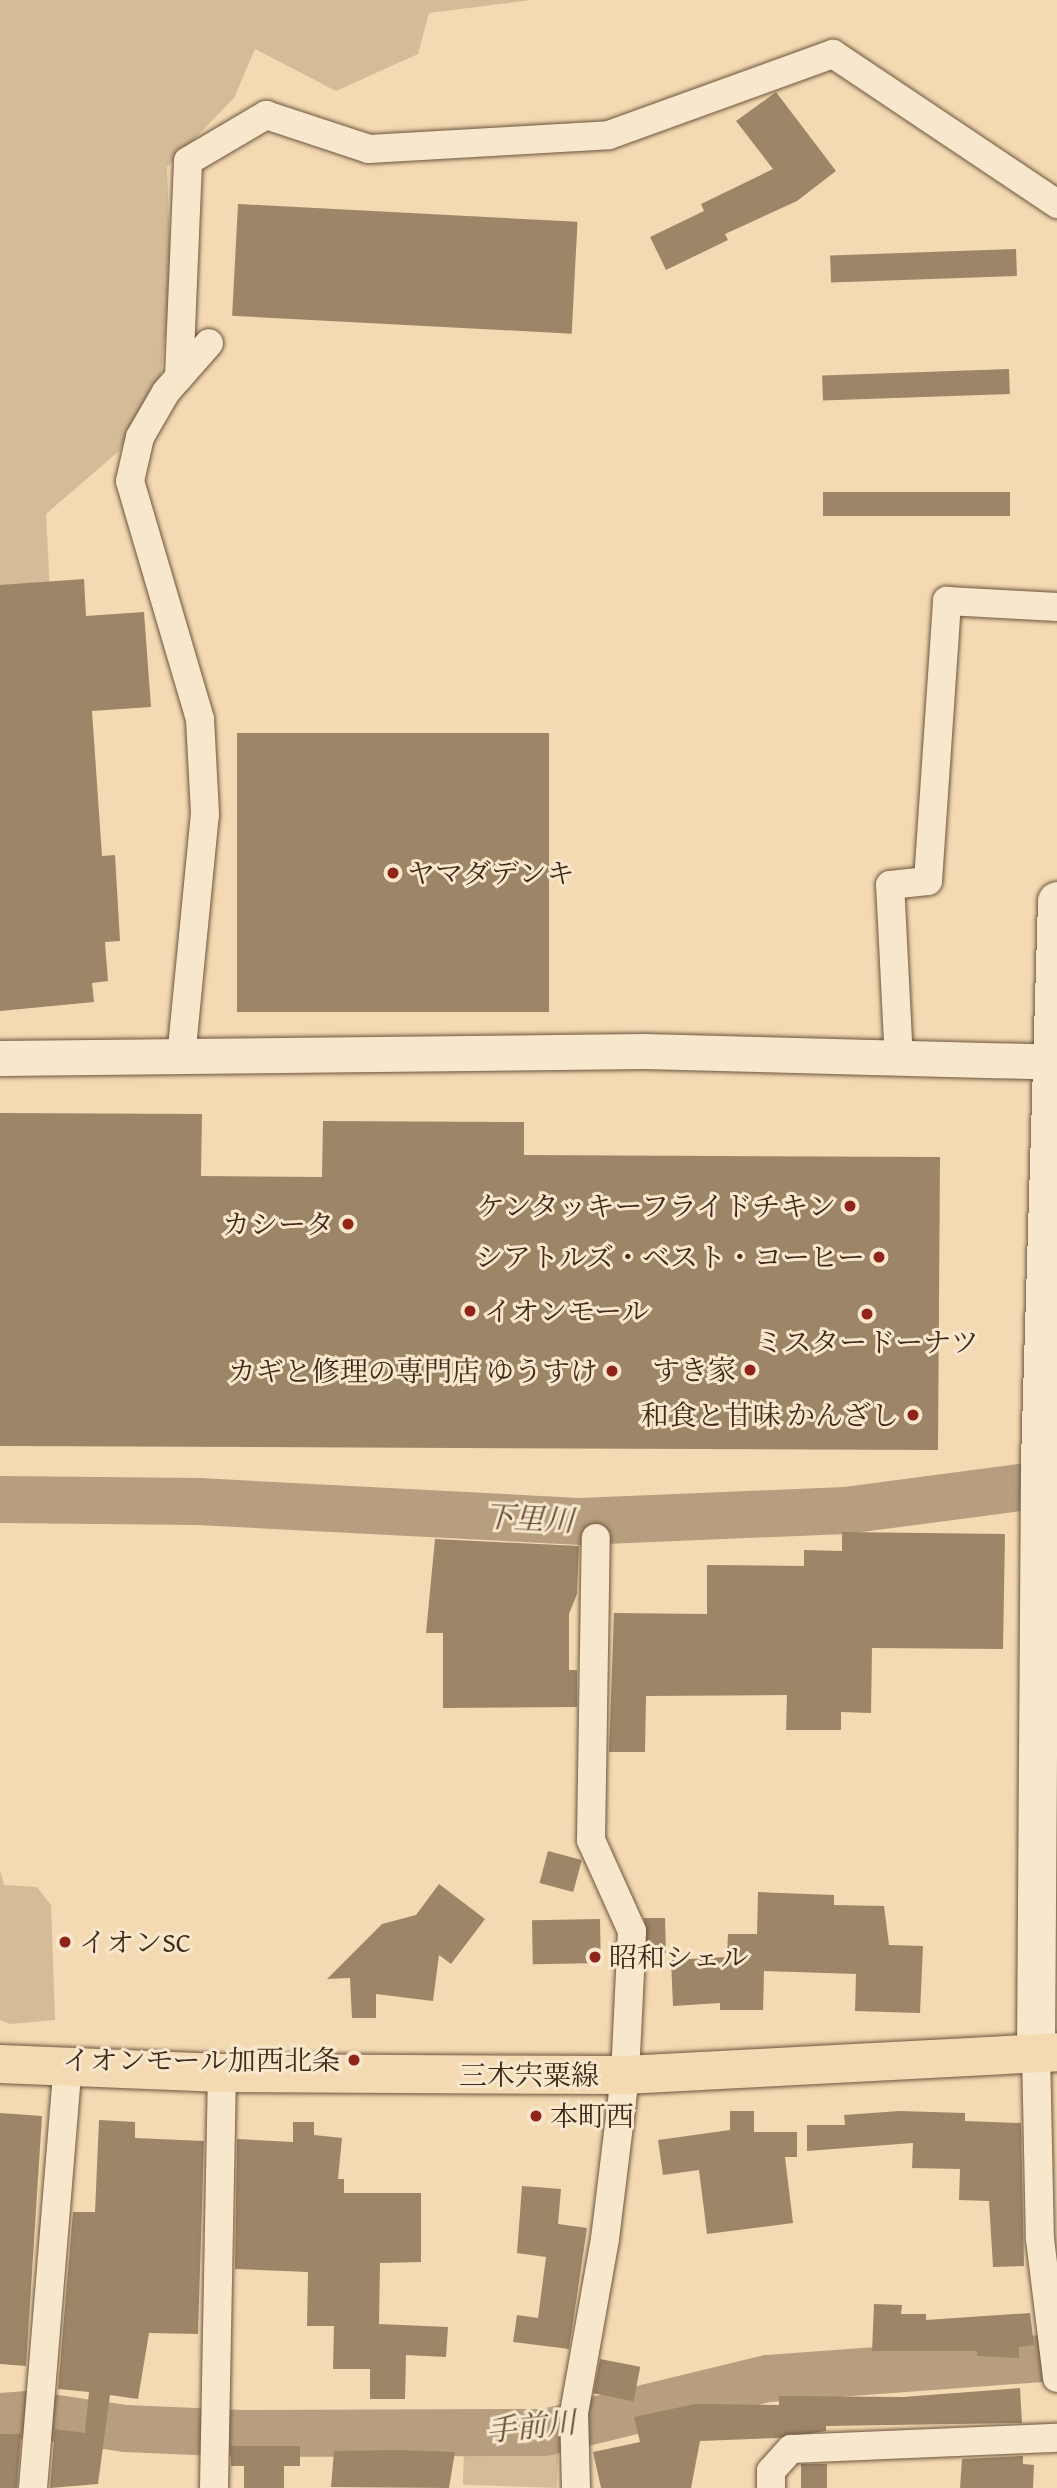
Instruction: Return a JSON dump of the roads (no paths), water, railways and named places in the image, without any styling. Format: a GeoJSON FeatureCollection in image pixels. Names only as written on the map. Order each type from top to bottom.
{"type":"FeatureCollection","features":[{"type":"Feature","properties":{"kind":"main road"},"geometry":{"type":"LineString","coordinates":[[1047,2052],[1047,1518],[1057,901]]}},
{"type":"Feature","properties":{"kind":"main road","name":"三木宍粟線"},"geometry":{"type":"LineString","coordinates":[[0,2064],[222,2074],[625,2075],[1047,2052]]}},
{"type":"Feature","properties":{"kind":"street"},"geometry":{"type":"LineString","coordinates":[[179,377],[188,161],[266,115],[369,149],[609,135],[833,54],[1057,204]]}},
{"type":"Feature","properties":{"kind":"street"},"geometry":{"type":"LineString","coordinates":[[181,1058],[205,814],[200,719],[130,481],[139,437],[179,377],[209,343]]}},
{"type":"Feature","properties":{"kind":"street"},"geometry":{"type":"LineString","coordinates":[[899,1060],[890,885],[928,881],[947,601],[1057,607]]}},
{"type":"Feature","properties":{"kind":"street"},"geometry":{"type":"LineString","coordinates":[[0,1058],[644,1051],[899,1060],[1053,1062]]}},
{"type":"Feature","properties":{"kind":"street"},"geometry":{"type":"LineString","coordinates":[[576,2488],[574,2424],[605,2239],[625,2075],[632,1931],[591,1840],[596,1538]]}},
{"type":"Feature","properties":{"kind":"street"},"geometry":{"type":"LineString","coordinates":[[1047,2052],[1040,2239],[1057,2377]]}},
{"type":"Feature","properties":{"kind":"street"},"geometry":{"type":"LineString","coordinates":[[33,2488],[68,2066]]}},
{"type":"Feature","properties":{"kind":"street"},"geometry":{"type":"LineString","coordinates":[[214,2488],[222,2074]]}},
{"type":"Feature","properties":{"kind":"street"},"geometry":{"type":"LineString","coordinates":[[771,2488],[771,2471],[791,2449],[1057,2438]]}},
{"type":"Feature","properties":{"kind":"waterway","name":"下里川"},"geometry":{"type":"LineString","coordinates":[[0,1499],[198,1501],[581,1521],[845,1510],[1057,1482]]}},
{"type":"Feature","properties":{"kind":"waterway","name":"手前川"},"geometry":{"type":"LineString","coordinates":[[0,2416],[28,2414],[125,2428],[241,2433],[544,2432],[768,2378],[1057,2357]]}},
{"type":"Feature","properties":{"kind":"place","name":"ヤマダデンキ"},"geometry":{"type":"Point","coordinates":[393,873]}},
{"type":"Feature","properties":{"kind":"place","name":"ケンタッキーフライドチキン"},"geometry":{"type":"Point","coordinates":[850,1206]}},
{"type":"Feature","properties":{"kind":"place","name":"カシータ"},"geometry":{"type":"Point","coordinates":[348,1224]}},
{"type":"Feature","properties":{"kind":"place","name":"シアトルズ・ベスト・コーヒー"},"geometry":{"type":"Point","coordinates":[879,1257]}},
{"type":"Feature","properties":{"kind":"place","name":"イオンモール"},"geometry":{"type":"Point","coordinates":[470,1311]}},
{"type":"Feature","properties":{"kind":"place","name":"ミスタードーナツ"},"geometry":{"type":"Point","coordinates":[867,1314]}},
{"type":"Feature","properties":{"kind":"place","name":"すき家"},"geometry":{"type":"Point","coordinates":[750,1370]}},
{"type":"Feature","properties":{"kind":"place","name":"カギと修理の専門店 ゆうすけ"},"geometry":{"type":"Point","coordinates":[612,1371]}},
{"type":"Feature","properties":{"kind":"place","name":"和食と甘味 かんざし"},"geometry":{"type":"Point","coordinates":[913,1415]}},
{"type":"Feature","properties":{"kind":"place","name":"イオンSC"},"geometry":{"type":"Point","coordinates":[65,1942]}},
{"type":"Feature","properties":{"kind":"place","name":"昭和シェル"},"geometry":{"type":"Point","coordinates":[595,1957]}},
{"type":"Feature","properties":{"kind":"place","name":"イオンモール加西北条"},"geometry":{"type":"Point","coordinates":[354,2060]}},
{"type":"Feature","properties":{"kind":"place","name":"本町西"},"geometry":{"type":"Point","coordinates":[536,2116]}}]}
